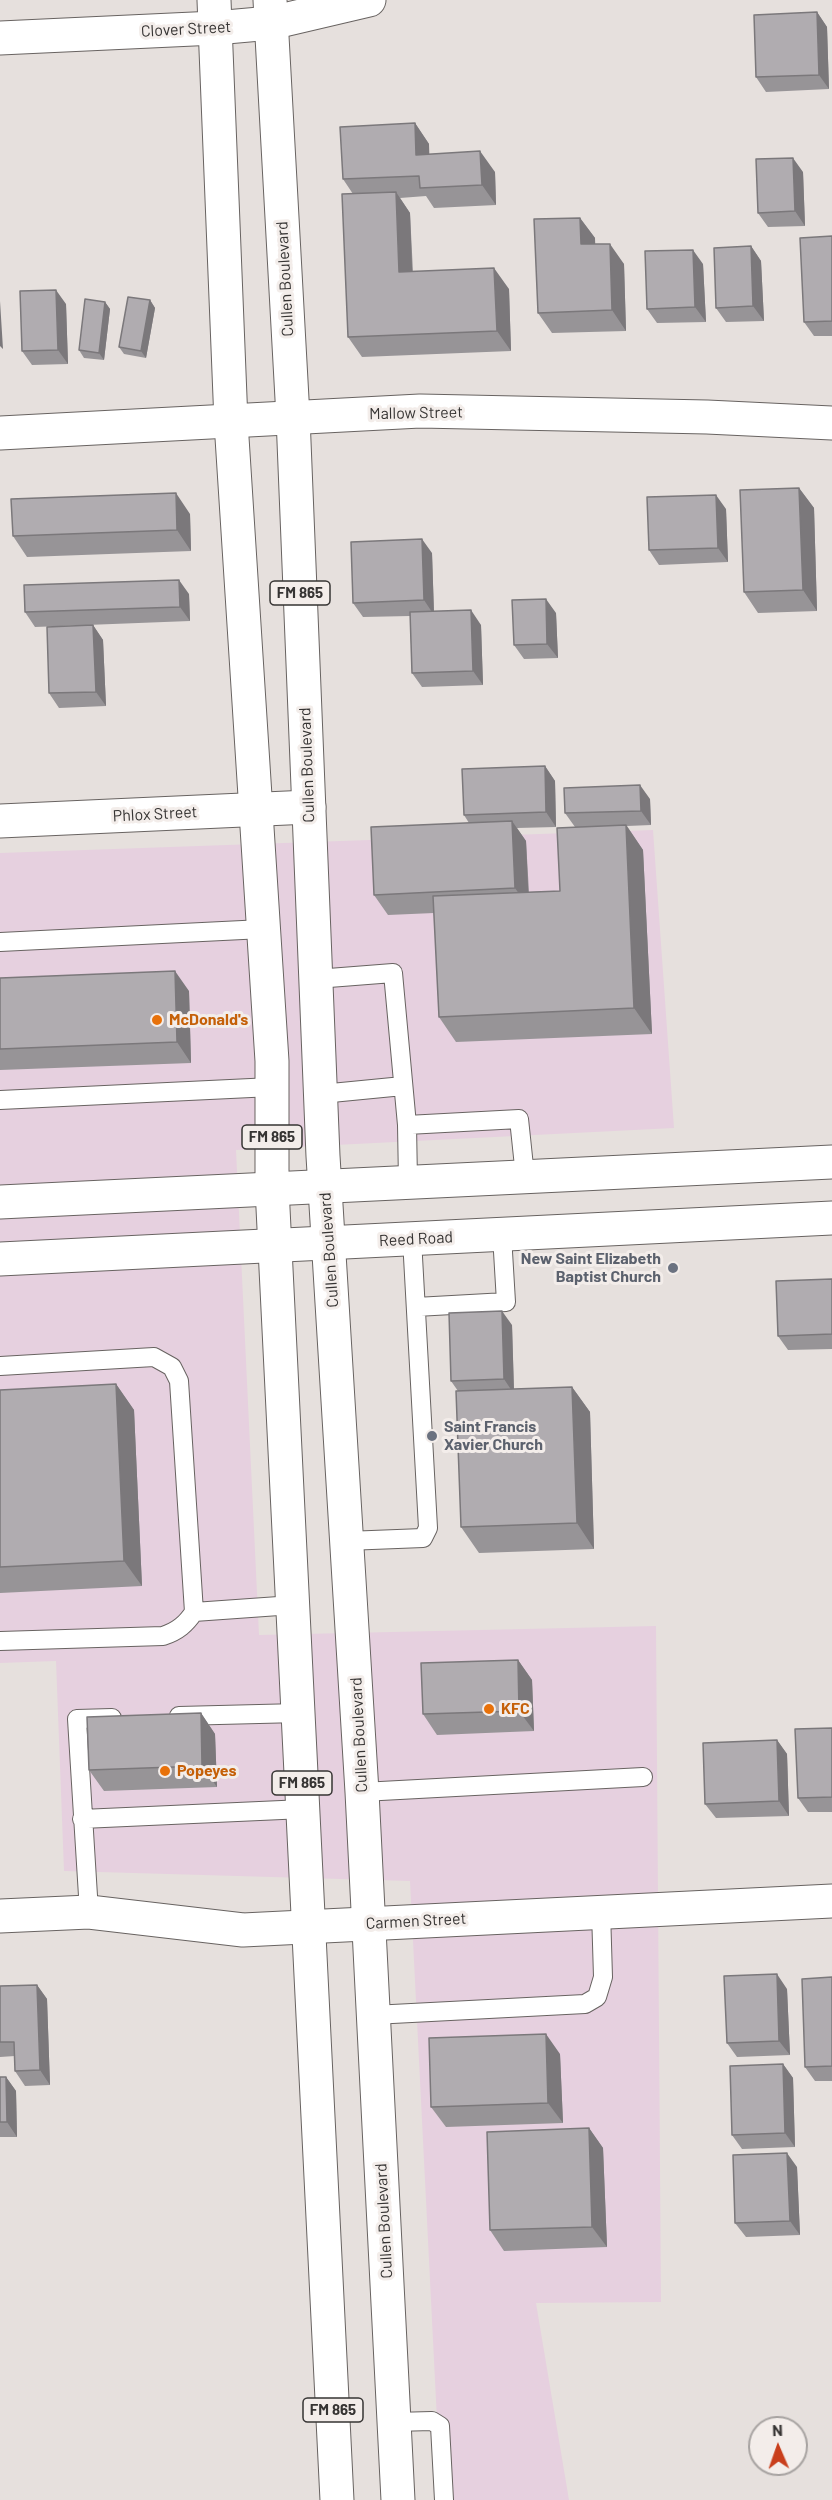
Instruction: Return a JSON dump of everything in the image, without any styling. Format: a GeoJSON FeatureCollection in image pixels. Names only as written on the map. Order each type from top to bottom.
{"type":"FeatureCollection","features":[{"type":"Feature","properties":{"kind":"main road","name":"Clover Street"},"geometry":{"type":"LineString","coordinates":[[0,38],[214,14],[271,11],[369,0]]}},
{"type":"Feature","properties":{"kind":"main road","name":"Cullen Boulevard"},"geometry":{"type":"LineString","coordinates":[[271,11],[293,417],[325,1185],[362,1792],[398,2500]]}},
{"type":"Feature","properties":{"kind":"main road","name":"FM 865"},"geometry":{"type":"LineString","coordinates":[[214,14],[231,422],[272,1087],[272,1188],[337,2500]]}},
{"type":"Feature","properties":{"kind":"main road","name":"Mallow Street"},"geometry":{"type":"LineString","coordinates":[[0,433],[420,411],[707,417],[832,423]]}},
{"type":"Feature","properties":{"kind":"main road","name":"Phlox Street"},"geometry":{"type":"LineString","coordinates":[[0,821],[309,807]]}},
{"type":"Feature","properties":{"kind":"main road"},"geometry":{"type":"LineString","coordinates":[[0,1202],[832,1162]]}},
{"type":"Feature","properties":{"kind":"main road","name":"Reed Road"},"geometry":{"type":"LineString","coordinates":[[0,1259],[832,1218]]}},
{"type":"Feature","properties":{"kind":"main road","name":"Carmen Street"},"geometry":{"type":"LineString","coordinates":[[0,1916],[89,1912],[243,1930],[832,1901]]}},
{"type":"Feature","properties":{"kind":"lane"},"geometry":{"type":"LineString","coordinates":[[0,942],[264,929]]}},
{"type":"Feature","properties":{"kind":"lane"},"geometry":{"type":"LineString","coordinates":[[316,979],[393,973],[406,1125],[408,1181]]}},
{"type":"Feature","properties":{"kind":"lane"},"geometry":{"type":"LineString","coordinates":[[321,1094],[403,1086]]}},
{"type":"Feature","properties":{"kind":"lane"},"geometry":{"type":"LineString","coordinates":[[0,1100],[272,1087]]}},
{"type":"Feature","properties":{"kind":"lane"},"geometry":{"type":"LineString","coordinates":[[406,1125],[519,1119],[525,1176]]}},
{"type":"Feature","properties":{"kind":"lane"},"geometry":{"type":"LineString","coordinates":[[416,1307],[506,1302],[502,1234]]}},
{"type":"Feature","properties":{"kind":"lane"},"geometry":{"type":"LineString","coordinates":[[346,1541],[423,1538],[428,1528],[412,1239]]}},
{"type":"Feature","properties":{"kind":"lane"},"geometry":{"type":"LineString","coordinates":[[0,1366],[154,1357],[172,1367],[179,1382],[194,1611],[188,1621],[176,1631],[164,1636],[0,1641]]}},
{"type":"Feature","properties":{"kind":"lane"},"geometry":{"type":"LineString","coordinates":[[194,1611],[293,1605]]}},
{"type":"Feature","properties":{"kind":"lane"},"geometry":{"type":"LineString","coordinates":[[159,1717],[299,1713]]}},
{"type":"Feature","properties":{"kind":"lane"},"geometry":{"type":"LineString","coordinates":[[89,1912],[77,1719],[135,1717]]}},
{"type":"Feature","properties":{"kind":"lane"},"geometry":{"type":"LineString","coordinates":[[362,1792],[643,1777]]}},
{"type":"Feature","properties":{"kind":"lane"},"geometry":{"type":"LineString","coordinates":[[82,1819],[304,1809]]}},
{"type":"Feature","properties":{"kind":"lane"},"geometry":{"type":"LineString","coordinates":[[373,2015],[585,2004],[597,1997],[603,1977],[601,1911]]}},
{"type":"Feature","properties":{"kind":"lane"},"geometry":{"type":"LineString","coordinates":[[394,2422],[432,2421],[440,2426],[444,2500]]}},
{"type":"Feature","properties":{"kind":"shaded area"},"geometry":{"type":"Polygon","coordinates":[[[653,830],[674,1128],[236,1150],[259,1635],[656,1626],[661,2302],[536,2303],[569,2500],[441,2500],[410,1881],[64,1871],[56,1661],[0,1663],[0,853],[653,830]]]}},
{"type":"Feature","properties":{"kind":"building"},"geometry":{"type":"Polygon","coordinates":[[[817,12],[819,75],[756,77],[754,15],[817,12]]]}},
{"type":"Feature","properties":{"kind":"building"},"geometry":{"type":"Polygon","coordinates":[[[415,123],[416,155],[480,151],[482,185],[420,188],[419,176],[343,179],[340,127],[415,123]]]}},
{"type":"Feature","properties":{"kind":"building"},"geometry":{"type":"Polygon","coordinates":[[[793,158],[795,211],[758,213],[756,159],[793,158]]]}},
{"type":"Feature","properties":{"kind":"building"},"geometry":{"type":"Polygon","coordinates":[[[396,192],[399,272],[494,268],[497,331],[348,337],[342,194],[396,192]]]}},
{"type":"Feature","properties":{"kind":"building"},"geometry":{"type":"Polygon","coordinates":[[[580,218],[581,244],[610,244],[612,310],[538,313],[534,219],[580,218]]]}},
{"type":"Feature","properties":{"kind":"building"},"geometry":{"type":"Polygon","coordinates":[[[832,236],[832,321],[804,322],[800,238],[832,236]]]}},
{"type":"Feature","properties":{"kind":"building"},"geometry":{"type":"Polygon","coordinates":[[[751,246],[753,306],[716,308],[714,248],[751,246]]]}},
{"type":"Feature","properties":{"kind":"building"},"geometry":{"type":"Polygon","coordinates":[[[693,250],[695,307],[647,309],[645,251],[693,250]]]}},
{"type":"Feature","properties":{"kind":"building"},"geometry":{"type":"Polygon","coordinates":[[[56,290],[58,350],[22,351],[20,291],[56,290]]]}},
{"type":"Feature","properties":{"kind":"building"},"geometry":{"type":"Polygon","coordinates":[[[128,297],[150,300],[141,351],[119,347],[128,297]]]}},
{"type":"Feature","properties":{"kind":"building"},"geometry":{"type":"Polygon","coordinates":[[[85,299],[105,302],[99,353],[79,350],[85,299]]]}},
{"type":"Feature","properties":{"kind":"building"},"geometry":{"type":"Polygon","coordinates":[[[799,488],[803,590],[744,592],[740,490],[799,488]]]}},
{"type":"Feature","properties":{"kind":"building"},"geometry":{"type":"Polygon","coordinates":[[[176,493],[177,530],[13,536],[11,499],[176,493]]]}},
{"type":"Feature","properties":{"kind":"building"},"geometry":{"type":"Polygon","coordinates":[[[716,495],[718,548],[649,550],[647,497],[716,495]]]}},
{"type":"Feature","properties":{"kind":"building"},"geometry":{"type":"Polygon","coordinates":[[[422,539],[424,600],[353,603],[351,542],[422,539]]]}},
{"type":"Feature","properties":{"kind":"building"},"geometry":{"type":"Polygon","coordinates":[[[179,580],[180,607],[25,612],[24,585],[179,580]]]}},
{"type":"Feature","properties":{"kind":"building"},"geometry":{"type":"Polygon","coordinates":[[[546,599],[547,644],[514,645],[512,600],[546,599]]]}},
{"type":"Feature","properties":{"kind":"building"},"geometry":{"type":"Polygon","coordinates":[[[471,610],[473,671],[412,673],[410,612],[471,610]]]}},
{"type":"Feature","properties":{"kind":"building"},"geometry":{"type":"Polygon","coordinates":[[[93,625],[96,692],[49,693],[47,627],[93,625]]]}},
{"type":"Feature","properties":{"kind":"building"},"geometry":{"type":"Polygon","coordinates":[[[545,766],[546,812],[464,815],[462,769],[545,766]]]}},
{"type":"Feature","properties":{"kind":"building"},"geometry":{"type":"Polygon","coordinates":[[[640,785],[641,811],[565,813],[564,788],[640,785]]]}},
{"type":"Feature","properties":{"kind":"building"},"geometry":{"type":"Polygon","coordinates":[[[512,821],[515,888],[374,895],[371,827],[512,821]]]}},
{"type":"Feature","properties":{"kind":"building"},"geometry":{"type":"Polygon","coordinates":[[[626,825],[634,1008],[439,1017],[433,896],[560,891],[557,828],[626,825]]]}},
{"type":"Feature","properties":{"kind":"building"},"geometry":{"type":"Polygon","coordinates":[[[175,971],[177,1042],[0,1049],[0,978],[175,971]]]}},
{"type":"Feature","properties":{"kind":"building"},"geometry":{"type":"Polygon","coordinates":[[[832,1279],[832,1334],[778,1336],[776,1281],[832,1279]]]}},
{"type":"Feature","properties":{"kind":"building"},"geometry":{"type":"Polygon","coordinates":[[[502,1311],[504,1379],[451,1381],[449,1313],[502,1311]]]}},
{"type":"Feature","properties":{"kind":"building"},"geometry":{"type":"Polygon","coordinates":[[[116,1384],[124,1561],[0,1567],[0,1390],[116,1384]]]}},
{"type":"Feature","properties":{"kind":"building"},"geometry":{"type":"Polygon","coordinates":[[[572,1387],[577,1523],[461,1527],[456,1391],[572,1387]]]}},
{"type":"Feature","properties":{"kind":"building"},"geometry":{"type":"Polygon","coordinates":[[[518,1660],[519,1711],[423,1714],[421,1663],[518,1660]]]}},
{"type":"Feature","properties":{"kind":"building"},"geometry":{"type":"Polygon","coordinates":[[[201,1713],[202,1766],[89,1770],[87,1717],[201,1713]]]}},
{"type":"Feature","properties":{"kind":"building"},"geometry":{"type":"Polygon","coordinates":[[[832,1728],[832,1797],[798,1798],[795,1729],[832,1728]]]}},
{"type":"Feature","properties":{"kind":"building"},"geometry":{"type":"Polygon","coordinates":[[[777,1740],[779,1801],[705,1804],[703,1743],[777,1740]]]}},
{"type":"Feature","properties":{"kind":"building"},"geometry":{"type":"Polygon","coordinates":[[[777,1974],[779,2041],[727,2043],[724,1976],[777,1974]]]}},
{"type":"Feature","properties":{"kind":"building"},"geometry":{"type":"Polygon","coordinates":[[[832,1977],[832,2066],[805,2067],[802,1979],[832,1977]]]}},
{"type":"Feature","properties":{"kind":"building"},"geometry":{"type":"Polygon","coordinates":[[[37,1985],[40,2070],[15,2071],[14,2042],[0,2042],[0,1986],[37,1985]]]}},
{"type":"Feature","properties":{"kind":"building"},"geometry":{"type":"Polygon","coordinates":[[[546,2034],[548,2103],[431,2107],[429,2038],[546,2034]]]}},
{"type":"Feature","properties":{"kind":"building"},"geometry":{"type":"Polygon","coordinates":[[[783,2064],[785,2133],[732,2135],[730,2066],[783,2064]]]}},
{"type":"Feature","properties":{"kind":"building"},"geometry":{"type":"Polygon","coordinates":[[[0,2077],[6,2077],[7,2122],[0,2122],[0,2077]]]}},
{"type":"Feature","properties":{"kind":"building"},"geometry":{"type":"Polygon","coordinates":[[[589,2128],[592,2227],[490,2230],[487,2132],[589,2128]]]}},
{"type":"Feature","properties":{"kind":"building"},"geometry":{"type":"Polygon","coordinates":[[[787,2153],[790,2221],[735,2223],[733,2155],[787,2153]]]}},
{"type":"Feature","properties":{"kind":"place","name":"McDonald's"},"geometry":{"type":"Point","coordinates":[157,1020]}},
{"type":"Feature","properties":{"kind":"place","name":"New Saint Elizabeth Baptist Church"},"geometry":{"type":"Point","coordinates":[673,1268]}},
{"type":"Feature","properties":{"kind":"place","name":"Saint Francis Xavier Church"},"geometry":{"type":"Point","coordinates":[432,1436]}},
{"type":"Feature","properties":{"kind":"place","name":"KFC"},"geometry":{"type":"Point","coordinates":[489,1709]}},
{"type":"Feature","properties":{"kind":"place","name":"Popeyes"},"geometry":{"type":"Point","coordinates":[165,1771]}}]}
